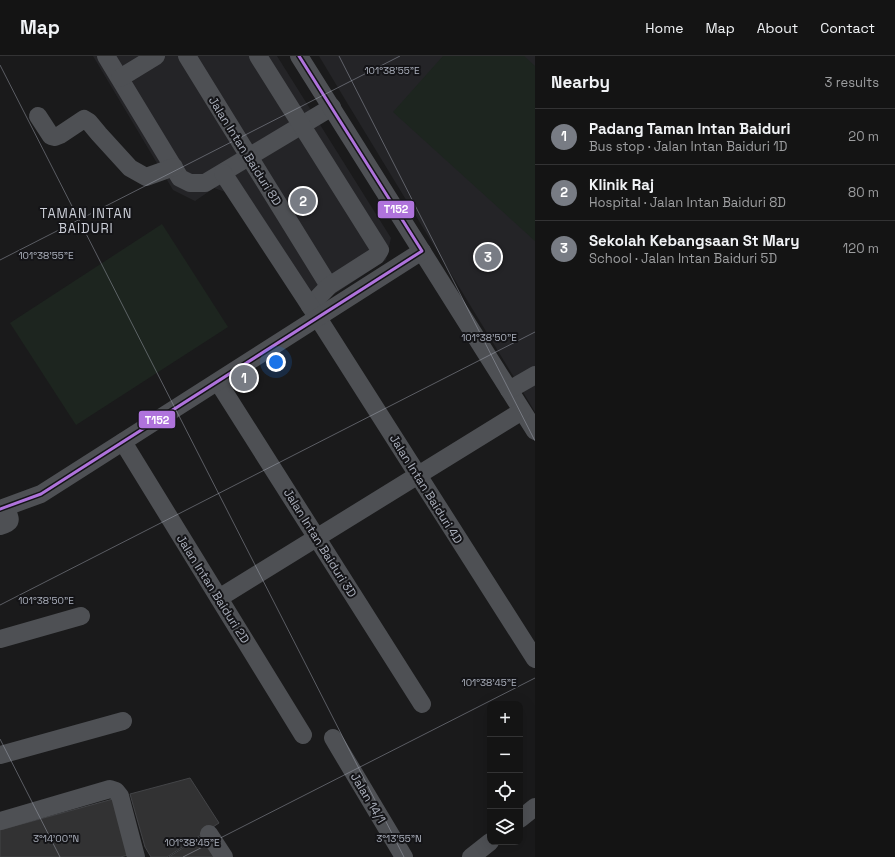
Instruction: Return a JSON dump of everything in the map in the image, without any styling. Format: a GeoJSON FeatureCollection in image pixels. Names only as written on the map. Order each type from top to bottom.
{"type":"FeatureCollection","features":[{"type":"Feature","properties":{"kind":"street"},"geometry":{"type":"LineString","coordinates":[[106,56],[180,178],[190,183],[205,183],[332,107]]}},
{"type":"Feature","properties":{"kind":"street"},"geometry":{"type":"LineString","coordinates":[[120,78],[156,56]]}},
{"type":"Feature","properties":{"kind":"street","name":"Jalan Intan Baiduri 8D"},"geometry":{"type":"LineString","coordinates":[[187,56],[328,286]]}},
{"type":"Feature","properties":{"kind":"street"},"geometry":{"type":"LineString","coordinates":[[258,56],[380,250],[376,256],[328,286],[314,312]]}},
{"type":"Feature","properties":{"kind":"street"},"geometry":{"type":"LineString","coordinates":[[300,56],[535,431]]}},
{"type":"Feature","properties":{"kind":"street"},"geometry":{"type":"LineString","coordinates":[[38,116],[51,136],[55,137],[84,119],[89,122],[130,168],[146,177],[174,167]]}},
{"type":"Feature","properties":{"kind":"street","name":"Jalan Intan Baiduri 4D"},"geometry":{"type":"LineString","coordinates":[[223,173],[314,312],[535,659]]}},
{"type":"Feature","properties":{"kind":"street"},"geometry":{"type":"LineString","coordinates":[[0,526],[10,522],[10,519],[3,508],[41,494],[218,382],[314,312],[422,251]]}},
{"type":"Feature","properties":{"kind":"street"},"geometry":{"type":"LineString","coordinates":[[509,390],[535,375]]}},
{"type":"Feature","properties":{"kind":"street","name":"Jalan Intan Baiduri 3D"},"geometry":{"type":"LineString","coordinates":[[218,382],[422,704]]}},
{"type":"Feature","properties":{"kind":"street"},"geometry":{"type":"LineString","coordinates":[[218,598],[522,412]]}},
{"type":"Feature","properties":{"kind":"street","name":"Jalan Intan Baiduri 2D"},"geometry":{"type":"LineString","coordinates":[[123,442],[303,735]]}},
{"type":"Feature","properties":{"kind":"street"},"geometry":{"type":"LineString","coordinates":[[0,639],[81,616]]}},
{"type":"Feature","properties":{"kind":"street"},"geometry":{"type":"LineString","coordinates":[[0,755],[123,721]]}},
{"type":"Feature","properties":{"kind":"street","name":"Jalan 14/1"},"geometry":{"type":"LineString","coordinates":[[333,738],[404,857]]}},
{"type":"Feature","properties":{"kind":"street"},"geometry":{"type":"LineString","coordinates":[[0,821],[110,789],[116,791],[120,796],[136,857]]}},
{"type":"Feature","properties":{"kind":"street"},"geometry":{"type":"LineString","coordinates":[[523,817],[535,808]]}},
{"type":"Feature","properties":{"kind":"street"},"geometry":{"type":"LineString","coordinates":[[209,834],[224,857]]}},
{"type":"Feature","properties":{"kind":"street"},"geometry":{"type":"LineString","coordinates":[[471,857],[487,844]]}},
{"type":"Feature","properties":{"kind":"shaded area"},"geometry":{"type":"Polygon","coordinates":[[[93,56],[277,56],[391,238],[386,260],[306,313],[231,194],[214,188],[195,201],[173,190],[93,56]]]}},
{"type":"Feature","properties":{"kind":"shaded area"},"geometry":{"type":"Polygon","coordinates":[[[319,56],[535,56],[535,412],[346,101],[319,56]]]}},
{"type":"Feature","properties":{"kind":"shaded area"},"geometry":{"type":"Polygon","coordinates":[[[443,56],[524,56],[535,66],[535,241],[393,112],[443,56]]]}},
{"type":"Feature","properties":{"kind":"shaded area"},"geometry":{"type":"Polygon","coordinates":[[[162,224],[228,327],[76,425],[10,323],[162,224]]]}},
{"type":"Feature","properties":{"kind":"building"},"geometry":{"type":"Polygon","coordinates":[[[190,778],[219,823],[167,857],[151,857],[145,847],[130,794],[190,778]]]}},
{"type":"Feature","properties":{"kind":"building"},"geometry":{"type":"Polygon","coordinates":[[[113,799],[129,855],[120,857],[0,857],[0,830],[113,799]]]}},
{"type":"Feature","properties":{"kind":"building"},"geometry":{"type":"Polygon","coordinates":[[[203,835],[217,857],[169,857],[203,835]]]}},
{"type":"Feature","properties":{"kind":"transit line","name":"T152"},"geometry":{"type":"LineString","coordinates":[[0,509],[41,494],[422,251],[299,56]]}},
{"type":"Feature","properties":{"kind":"place","name":"Klinik Raj"},"geometry":{"type":"Point","coordinates":[303,201]}},
{"type":"Feature","properties":{"kind":"place","name":"Sekolah Kebangsaan St Mary"},"geometry":{"type":"Point","coordinates":[488,257]}},
{"type":"Feature","properties":{"kind":"place","name":"Padang Taman Intan Baiduri"},"geometry":{"type":"Point","coordinates":[244,378]}},
{"type":"Feature","properties":{"kind":"district","name":"TAMAN INTAN BAIDURI"},"geometry":{"type":"Point","coordinates":[86,220]}}]}
